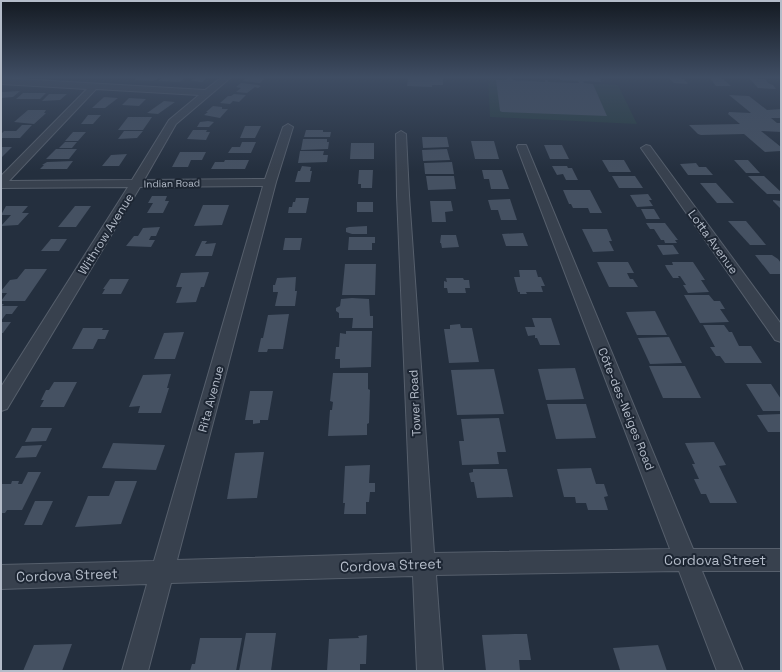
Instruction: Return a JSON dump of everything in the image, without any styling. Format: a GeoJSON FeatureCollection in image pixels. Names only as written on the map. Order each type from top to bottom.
{"type":"FeatureCollection","features":[{"type":"Feature","properties":{"kind":"street"},"geometry":{"type":"LineString","coordinates":[[1,184],[72,109]]}},
{"type":"Feature","properties":{"kind":"street","name":"Withrow Avenue"},"geometry":{"type":"LineString","coordinates":[[1,404],[136,184],[172,122],[187,109]]}},
{"type":"Feature","properties":{"kind":"street","name":"Rita Avenue"},"geometry":{"type":"LineString","coordinates":[[135,671],[270,182],[288,127]]}},
{"type":"Feature","properties":{"kind":"street","name":"Tower Road"},"geometry":{"type":"LineString","coordinates":[[401,134],[403,195],[430,671]]}},
{"type":"Feature","properties":{"kind":"street","name":"Côte-des-Neiges Road"},"geometry":{"type":"LineString","coordinates":[[522,147],[730,671]]}},
{"type":"Feature","properties":{"kind":"street","name":"Lotta Avenue"},"geometry":{"type":"LineString","coordinates":[[646,148],[781,336]]}},
{"type":"Feature","properties":{"kind":"street","name":"Indian Road"},"geometry":{"type":"LineString","coordinates":[[1,184],[270,182]]}},
{"type":"Feature","properties":{"kind":"street","name":"Cordova Street"},"geometry":{"type":"LineString","coordinates":[[1,577],[424,564],[781,560]]}},
{"type":"Feature","properties":{"kind":"green space"},"geometry":{"type":"Polygon","coordinates":[[[490,109],[630,109],[637,124],[490,117],[490,109]]]}},
{"type":"Feature","properties":{"kind":"building"},"geometry":{"type":"Polygon","coordinates":[[[152,109],[165,109],[158,114],[147,113],[152,109]]]}},
{"type":"Feature","properties":{"kind":"building"},"geometry":{"type":"Polygon","coordinates":[[[209,109],[228,109],[220,118],[204,115],[208,112],[206,112],[209,109]]]}},
{"type":"Feature","properties":{"kind":"building"},"geometry":{"type":"Polygon","coordinates":[[[500,109],[604,109],[607,116],[502,112],[500,109]]]}},
{"type":"Feature","properties":{"kind":"building"},"geometry":{"type":"Polygon","coordinates":[[[747,109],[781,109],[781,118],[771,118],[777,123],[781,123],[781,132],[761,131],[781,147],[781,151],[765,152],[744,134],[701,135],[689,125],[740,124],[728,114],[729,112],[751,113],[747,109]]]}},
{"type":"Feature","properties":{"kind":"building"},"geometry":{"type":"Polygon","coordinates":[[[28,110],[46,110],[44,113],[46,113],[34,124],[14,122],[28,110]]]}},
{"type":"Feature","properties":{"kind":"building"},"geometry":{"type":"Polygon","coordinates":[[[88,115],[101,115],[93,124],[81,124],[88,115]]]}},
{"type":"Feature","properties":{"kind":"building"},"geometry":{"type":"Polygon","coordinates":[[[128,117],[152,117],[143,130],[118,130],[128,117]]]}},
{"type":"Feature","properties":{"kind":"building"},"geometry":{"type":"Polygon","coordinates":[[[200,122],[214,122],[209,127],[197,127],[200,122]]]}},
{"type":"Feature","properties":{"kind":"building"},"geometry":{"type":"Polygon","coordinates":[[[22,125],[32,125],[20,138],[1,138],[1,134],[4,131],[16,131],[22,125]]]}},
{"type":"Feature","properties":{"kind":"building"},"geometry":{"type":"Polygon","coordinates":[[[245,126],[261,126],[255,138],[240,138],[245,126]]]}},
{"type":"Feature","properties":{"kind":"building"},"geometry":{"type":"Polygon","coordinates":[[[193,130],[207,130],[206,132],[210,132],[206,140],[187,139],[193,130]]]}},
{"type":"Feature","properties":{"kind":"building"},"geometry":{"type":"Polygon","coordinates":[[[306,130],[323,130],[323,132],[331,132],[330,137],[304,137],[306,130]]]}},
{"type":"Feature","properties":{"kind":"building"},"geometry":{"type":"Polygon","coordinates":[[[124,131],[143,131],[137,138],[118,139],[124,131]]]}},
{"type":"Feature","properties":{"kind":"building"},"geometry":{"type":"Polygon","coordinates":[[[73,132],[86,132],[78,141],[65,141],[73,132]]]}},
{"type":"Feature","properties":{"kind":"building"},"geometry":{"type":"Polygon","coordinates":[[[422,137],[447,137],[449,147],[423,148],[422,137]]]}},
{"type":"Feature","properties":{"kind":"building"},"geometry":{"type":"Polygon","coordinates":[[[303,139],[327,139],[327,142],[329,142],[328,149],[301,150],[303,139]]]}},
{"type":"Feature","properties":{"kind":"building"},"geometry":{"type":"Polygon","coordinates":[[[471,141],[494,141],[499,159],[475,159],[471,141]]]}},
{"type":"Feature","properties":{"kind":"building"},"geometry":{"type":"Polygon","coordinates":[[[65,142],[77,142],[72,148],[59,148],[65,142]]]}},
{"type":"Feature","properties":{"kind":"building"},"geometry":{"type":"Polygon","coordinates":[[[242,142],[256,142],[251,153],[228,153],[232,147],[240,147],[242,142]]]}},
{"type":"Feature","properties":{"kind":"building"},"geometry":{"type":"Polygon","coordinates":[[[351,143],[374,143],[374,159],[350,159],[351,143]]]}},
{"type":"Feature","properties":{"kind":"building"},"geometry":{"type":"Polygon","coordinates":[[[544,145],[562,145],[569,159],[550,159],[544,145]]]}},
{"type":"Feature","properties":{"kind":"building"},"geometry":{"type":"Polygon","coordinates":[[[1,147],[12,147],[1,158],[1,147]]]}},
{"type":"Feature","properties":{"kind":"building"},"geometry":{"type":"Polygon","coordinates":[[[56,149],[77,149],[69,159],[46,159],[56,149]]]}},
{"type":"Feature","properties":{"kind":"building"},"geometry":{"type":"Polygon","coordinates":[[[447,149],[450,160],[423,161],[422,150],[447,149]]]}},
{"type":"Feature","properties":{"kind":"building"},"geometry":{"type":"Polygon","coordinates":[[[300,151],[324,151],[323,155],[328,155],[327,162],[298,163],[300,151]]]}},
{"type":"Feature","properties":{"kind":"building"},"geometry":{"type":"Polygon","coordinates":[[[180,152],[206,152],[202,160],[191,160],[188,167],[172,167],[180,152]]]}},
{"type":"Feature","properties":{"kind":"building"},"geometry":{"type":"Polygon","coordinates":[[[127,154],[119,166],[102,166],[111,155],[127,154]]]}},
{"type":"Feature","properties":{"kind":"building"},"geometry":{"type":"Polygon","coordinates":[[[225,160],[249,160],[245,169],[211,169],[215,162],[224,162],[225,160]]]}},
{"type":"Feature","properties":{"kind":"building"},"geometry":{"type":"Polygon","coordinates":[[[602,160],[624,160],[631,172],[609,172],[602,160]]]}},
{"type":"Feature","properties":{"kind":"building"},"geometry":{"type":"Polygon","coordinates":[[[734,160],[748,160],[760,173],[746,173],[734,160]]]}},
{"type":"Feature","properties":{"kind":"building"},"geometry":{"type":"Polygon","coordinates":[[[73,161],[67,169],[40,169],[44,165],[42,165],[47,162],[73,161]]]}},
{"type":"Feature","properties":{"kind":"building"},"geometry":{"type":"Polygon","coordinates":[[[452,162],[454,174],[425,174],[424,163],[452,162]]]}},
{"type":"Feature","properties":{"kind":"building"},"geometry":{"type":"Polygon","coordinates":[[[696,163],[699,167],[706,167],[713,175],[688,175],[680,164],[696,163]]]}},
{"type":"Feature","properties":{"kind":"building"},"geometry":{"type":"Polygon","coordinates":[[[302,166],[311,167],[310,171],[312,171],[310,182],[295,182],[298,171],[300,171],[302,166]]]}},
{"type":"Feature","properties":{"kind":"building"},"geometry":{"type":"Polygon","coordinates":[[[552,166],[567,166],[568,168],[572,168],[578,180],[566,180],[563,174],[557,175],[552,166]]]}},
{"type":"Feature","properties":{"kind":"building"},"geometry":{"type":"Polygon","coordinates":[[[359,170],[373,170],[372,188],[361,188],[361,184],[358,184],[359,170]]]}},
{"type":"Feature","properties":{"kind":"building"},"geometry":{"type":"Polygon","coordinates":[[[482,170],[502,170],[509,189],[491,189],[489,179],[484,179],[482,170]]]}},
{"type":"Feature","properties":{"kind":"building"},"geometry":{"type":"Polygon","coordinates":[[[426,176],[454,176],[456,189],[428,190],[426,176]]]}},
{"type":"Feature","properties":{"kind":"building"},"geometry":{"type":"Polygon","coordinates":[[[612,176],[635,176],[643,188],[619,188],[612,176]]]}},
{"type":"Feature","properties":{"kind":"building"},"geometry":{"type":"Polygon","coordinates":[[[748,176],[764,176],[781,192],[781,194],[767,194],[748,176]]]}},
{"type":"Feature","properties":{"kind":"building"},"geometry":{"type":"Polygon","coordinates":[[[700,183],[716,183],[734,203],[717,203],[700,183]]]}},
{"type":"Feature","properties":{"kind":"building"},"geometry":{"type":"Polygon","coordinates":[[[563,190],[590,190],[602,213],[590,213],[588,208],[573,208],[571,204],[569,204],[563,190]]]}},
{"type":"Feature","properties":{"kind":"building"},"geometry":{"type":"Polygon","coordinates":[[[648,194],[652,200],[649,200],[653,206],[637,207],[630,195],[648,194]]]}},
{"type":"Feature","properties":{"kind":"building"},"geometry":{"type":"Polygon","coordinates":[[[152,196],[167,196],[165,201],[169,201],[163,213],[147,213],[153,203],[148,203],[152,196]]]}},
{"type":"Feature","properties":{"kind":"building"},"geometry":{"type":"Polygon","coordinates":[[[296,198],[309,198],[306,213],[288,213],[289,207],[292,207],[296,198]]]}},
{"type":"Feature","properties":{"kind":"building"},"geometry":{"type":"Polygon","coordinates":[[[510,199],[517,220],[501,220],[498,210],[491,210],[488,200],[510,199]]]}},
{"type":"Feature","properties":{"kind":"building"},"geometry":{"type":"Polygon","coordinates":[[[430,201],[451,201],[453,211],[445,212],[446,222],[432,222],[430,201]]]}},
{"type":"Feature","properties":{"kind":"building"},"geometry":{"type":"Polygon","coordinates":[[[773,201],[781,201],[781,209],[773,201]]]}},
{"type":"Feature","properties":{"kind":"building"},"geometry":{"type":"Polygon","coordinates":[[[357,202],[373,202],[373,212],[357,212],[357,202]]]}},
{"type":"Feature","properties":{"kind":"building"},"geometry":{"type":"Polygon","coordinates":[[[203,205],[229,205],[222,225],[194,226],[203,205]]]}},
{"type":"Feature","properties":{"kind":"building"},"geometry":{"type":"Polygon","coordinates":[[[6,206],[28,206],[22,213],[29,213],[18,225],[1,226],[11,215],[1,215],[6,206]]]}},
{"type":"Feature","properties":{"kind":"building"},"geometry":{"type":"Polygon","coordinates":[[[75,206],[91,206],[76,227],[58,227],[75,206]]]}},
{"type":"Feature","properties":{"kind":"building"},"geometry":{"type":"Polygon","coordinates":[[[641,209],[654,209],[660,219],[646,219],[641,209]]]}},
{"type":"Feature","properties":{"kind":"building"},"geometry":{"type":"Polygon","coordinates":[[[728,221],[746,221],[766,245],[750,245],[728,221]]]}},
{"type":"Feature","properties":{"kind":"building"},"geometry":{"type":"Polygon","coordinates":[[[646,223],[665,223],[678,240],[675,240],[677,243],[665,243],[664,240],[661,240],[654,229],[650,229],[646,223]]]}},
{"type":"Feature","properties":{"kind":"building"},"geometry":{"type":"Polygon","coordinates":[[[367,226],[367,234],[352,234],[346,232],[346,228],[349,227],[367,226]]]}},
{"type":"Feature","properties":{"kind":"building"},"geometry":{"type":"Polygon","coordinates":[[[160,227],[156,236],[151,236],[149,240],[155,240],[151,247],[126,246],[134,236],[138,236],[143,228],[160,227]]]}},
{"type":"Feature","properties":{"kind":"building"},"geometry":{"type":"Polygon","coordinates":[[[582,229],[607,229],[612,241],[609,241],[614,251],[593,252],[582,229]]]}},
{"type":"Feature","properties":{"kind":"building"},"geometry":{"type":"Polygon","coordinates":[[[523,233],[528,246],[506,246],[502,234],[523,233]]]}},
{"type":"Feature","properties":{"kind":"building"},"geometry":{"type":"Polygon","coordinates":[[[441,235],[456,235],[459,247],[442,248],[440,243],[441,235]]]}},
{"type":"Feature","properties":{"kind":"building"},"geometry":{"type":"Polygon","coordinates":[[[349,237],[375,237],[375,243],[372,243],[372,250],[348,250],[349,237]]]}},
{"type":"Feature","properties":{"kind":"building"},"geometry":{"type":"Polygon","coordinates":[[[285,238],[302,238],[300,250],[283,250],[285,238]]]}},
{"type":"Feature","properties":{"kind":"building"},"geometry":{"type":"Polygon","coordinates":[[[51,239],[67,239],[59,251],[41,251],[51,239]]]}},
{"type":"Feature","properties":{"kind":"building"},"geometry":{"type":"Polygon","coordinates":[[[202,241],[207,241],[205,244],[216,243],[212,256],[195,256],[202,241]]]}},
{"type":"Feature","properties":{"kind":"building"},"geometry":{"type":"Polygon","coordinates":[[[657,245],[673,245],[679,254],[663,255],[657,245]]]}},
{"type":"Feature","properties":{"kind":"building"},"geometry":{"type":"Polygon","coordinates":[[[755,255],[772,255],[778,259],[781,263],[781,274],[770,274],[755,255]]]}},
{"type":"Feature","properties":{"kind":"building"},"geometry":{"type":"Polygon","coordinates":[[[597,262],[628,262],[634,273],[627,273],[630,279],[633,279],[638,287],[609,287],[597,262]]]}},
{"type":"Feature","properties":{"kind":"building"},"geometry":{"type":"Polygon","coordinates":[[[672,262],[693,262],[705,280],[701,280],[709,292],[688,293],[683,285],[686,285],[680,276],[678,276],[679,278],[673,278],[667,269],[665,265],[673,265],[672,262]]]}},
{"type":"Feature","properties":{"kind":"building"},"geometry":{"type":"Polygon","coordinates":[[[345,264],[376,264],[375,295],[342,295],[345,264]]]}},
{"type":"Feature","properties":{"kind":"building"},"geometry":{"type":"Polygon","coordinates":[[[25,269],[47,269],[25,301],[1,301],[7,293],[1,293],[1,291],[10,280],[17,279],[25,269]]]}},
{"type":"Feature","properties":{"kind":"building"},"geometry":{"type":"Polygon","coordinates":[[[519,270],[536,270],[538,277],[541,277],[545,286],[541,286],[543,292],[526,292],[527,294],[520,294],[520,292],[518,292],[514,277],[520,277],[519,270]]]}},
{"type":"Feature","properties":{"kind":"building"},"geometry":{"type":"Polygon","coordinates":[[[209,272],[204,287],[201,287],[196,302],[176,303],[182,287],[176,287],[181,273],[209,272]]]}},
{"type":"Feature","properties":{"kind":"building"},"geometry":{"type":"Polygon","coordinates":[[[296,277],[295,291],[297,291],[295,306],[275,306],[278,292],[273,292],[273,285],[275,285],[277,278],[296,277]]]}},
{"type":"Feature","properties":{"kind":"building"},"geometry":{"type":"Polygon","coordinates":[[[446,278],[463,278],[464,280],[469,280],[470,288],[465,288],[466,293],[448,293],[447,288],[444,288],[444,281],[447,282],[446,278]]]}},
{"type":"Feature","properties":{"kind":"building"},"geometry":{"type":"Polygon","coordinates":[[[110,279],[129,279],[121,294],[102,294],[105,289],[103,289],[110,279]]]}},
{"type":"Feature","properties":{"kind":"building"},"geometry":{"type":"Polygon","coordinates":[[[684,295],[709,295],[714,301],[720,301],[725,309],[720,309],[729,322],[700,323],[684,295]]]}},
{"type":"Feature","properties":{"kind":"building"},"geometry":{"type":"Polygon","coordinates":[[[341,299],[369,299],[370,316],[373,316],[373,328],[352,328],[353,318],[339,318],[339,313],[336,311],[336,308],[340,306],[341,299]]]}},
{"type":"Feature","properties":{"kind":"building"},"geometry":{"type":"Polygon","coordinates":[[[1,304],[4,304],[2,306],[18,306],[12,314],[6,314],[1,321],[1,304]]]}},
{"type":"Feature","properties":{"kind":"building"},"geometry":{"type":"Polygon","coordinates":[[[655,311],[667,335],[637,335],[626,312],[655,311]]]}},
{"type":"Feature","properties":{"kind":"building"},"geometry":{"type":"Polygon","coordinates":[[[289,314],[283,349],[268,349],[267,352],[258,352],[268,315],[289,314]]]}},
{"type":"Feature","properties":{"kind":"building"},"geometry":{"type":"Polygon","coordinates":[[[532,318],[551,318],[560,345],[540,345],[537,338],[535,338],[535,335],[528,336],[525,327],[535,327],[532,318]]]}},
{"type":"Feature","properties":{"kind":"building"},"geometry":{"type":"Polygon","coordinates":[[[1,322],[11,322],[3,333],[1,333],[1,322]]]}},
{"type":"Feature","properties":{"kind":"building"},"geometry":{"type":"Polygon","coordinates":[[[460,324],[461,328],[472,328],[479,362],[449,363],[444,329],[450,329],[450,325],[460,324]]]}},
{"type":"Feature","properties":{"kind":"building"},"geometry":{"type":"Polygon","coordinates":[[[703,325],[724,325],[729,332],[732,332],[739,346],[751,346],[762,363],[725,363],[720,356],[716,356],[710,347],[715,347],[703,325]]]}},
{"type":"Feature","properties":{"kind":"building"},"geometry":{"type":"Polygon","coordinates":[[[83,328],[103,328],[102,330],[109,330],[105,339],[98,339],[93,349],[72,349],[83,328]]]}},
{"type":"Feature","properties":{"kind":"building"},"geometry":{"type":"Polygon","coordinates":[[[346,331],[372,331],[371,367],[340,368],[340,359],[335,359],[336,347],[339,347],[340,333],[346,334],[346,331]]]}},
{"type":"Feature","properties":{"kind":"building"},"geometry":{"type":"Polygon","coordinates":[[[184,332],[175,359],[154,359],[164,333],[184,332]]]}},
{"type":"Feature","properties":{"kind":"building"},"geometry":{"type":"Polygon","coordinates":[[[669,337],[682,363],[650,364],[638,338],[669,337]]]}},
{"type":"Feature","properties":{"kind":"building"},"geometry":{"type":"Polygon","coordinates":[[[649,366],[685,366],[701,398],[663,398],[649,366]]]}},
{"type":"Feature","properties":{"kind":"building"},"geometry":{"type":"Polygon","coordinates":[[[575,368],[584,399],[546,400],[538,369],[575,368]]]}},
{"type":"Feature","properties":{"kind":"building"},"geometry":{"type":"Polygon","coordinates":[[[494,369],[504,414],[457,415],[451,370],[494,369]]]}},
{"type":"Feature","properties":{"kind":"building"},"geometry":{"type":"Polygon","coordinates":[[[333,373],[368,373],[368,389],[370,390],[367,435],[328,436],[330,410],[332,410],[333,402],[330,401],[333,373]]]}},
{"type":"Feature","properties":{"kind":"building"},"geometry":{"type":"Polygon","coordinates":[[[171,374],[167,388],[169,388],[161,413],[138,413],[140,406],[129,407],[143,375],[171,374]]]}},
{"type":"Feature","properties":{"kind":"building"},"geometry":{"type":"Polygon","coordinates":[[[54,382],[77,382],[64,407],[40,407],[44,400],[41,400],[46,390],[49,390],[54,382]]]}},
{"type":"Feature","properties":{"kind":"building"},"geometry":{"type":"Polygon","coordinates":[[[746,384],[771,384],[781,399],[781,411],[763,411],[746,384]]]}},
{"type":"Feature","properties":{"kind":"building"},"geometry":{"type":"Polygon","coordinates":[[[250,391],[273,391],[268,420],[260,420],[260,423],[253,424],[253,420],[245,420],[250,391]]]}},
{"type":"Feature","properties":{"kind":"building"},"geometry":{"type":"Polygon","coordinates":[[[547,404],[586,404],[596,438],[556,439],[547,404]]]}},
{"type":"Feature","properties":{"kind":"building"},"geometry":{"type":"Polygon","coordinates":[[[781,414],[781,432],[768,432],[757,415],[781,414]]]}},
{"type":"Feature","properties":{"kind":"building"},"geometry":{"type":"Polygon","coordinates":[[[499,418],[506,452],[497,452],[499,464],[462,465],[459,441],[464,441],[461,419],[499,418]]]}},
{"type":"Feature","properties":{"kind":"building"},"geometry":{"type":"Polygon","coordinates":[[[32,428],[52,428],[46,441],[25,442],[32,428]]]}},
{"type":"Feature","properties":{"kind":"building"},"geometry":{"type":"Polygon","coordinates":[[[714,442],[726,465],[719,466],[737,503],[710,503],[706,494],[701,494],[694,479],[699,479],[692,464],[695,464],[685,443],[714,442]]]}},
{"type":"Feature","properties":{"kind":"building"},"geometry":{"type":"Polygon","coordinates":[[[113,443],[165,445],[156,470],[102,468],[113,443]]]}},
{"type":"Feature","properties":{"kind":"building"},"geometry":{"type":"Polygon","coordinates":[[[42,445],[36,457],[15,458],[22,446],[42,445]]]}},
{"type":"Feature","properties":{"kind":"building"},"geometry":{"type":"Polygon","coordinates":[[[264,452],[257,498],[227,499],[235,453],[264,452]]]}},
{"type":"Feature","properties":{"kind":"building"},"geometry":{"type":"Polygon","coordinates":[[[370,465],[369,483],[375,483],[375,492],[370,492],[369,502],[366,502],[366,514],[344,514],[345,503],[343,503],[345,466],[370,465]]]}},
{"type":"Feature","properties":{"kind":"building"},"geometry":{"type":"Polygon","coordinates":[[[591,468],[596,484],[604,484],[608,496],[604,497],[608,510],[588,510],[586,503],[576,503],[575,497],[564,497],[557,469],[591,468]]]}},
{"type":"Feature","properties":{"kind":"building"},"geometry":{"type":"Polygon","coordinates":[[[473,469],[507,469],[513,497],[477,498],[474,482],[471,482],[469,473],[473,472],[473,469]]]}},
{"type":"Feature","properties":{"kind":"building"},"geometry":{"type":"Polygon","coordinates":[[[28,472],[41,472],[22,510],[7,510],[5,513],[1,513],[1,484],[11,484],[12,481],[19,481],[18,484],[22,484],[28,472]]]}},
{"type":"Feature","properties":{"kind":"building"},"geometry":{"type":"Polygon","coordinates":[[[115,481],[137,481],[121,524],[75,527],[88,496],[109,496],[115,481]]]}},
{"type":"Feature","properties":{"kind":"building"},"geometry":{"type":"Polygon","coordinates":[[[35,501],[53,501],[42,525],[24,525],[35,501]]]}},
{"type":"Feature","properties":{"kind":"building"},"geometry":{"type":"Polygon","coordinates":[[[246,633],[276,633],[271,671],[239,671],[246,633]]]}},
{"type":"Feature","properties":{"kind":"building"},"geometry":{"type":"Polygon","coordinates":[[[527,634],[531,660],[519,660],[520,671],[486,671],[482,635],[527,634]]]}},
{"type":"Feature","properties":{"kind":"building"},"geometry":{"type":"Polygon","coordinates":[[[367,635],[366,664],[360,664],[360,671],[327,671],[329,639],[359,638],[358,636],[367,635]]]}},
{"type":"Feature","properties":{"kind":"building"},"geometry":{"type":"Polygon","coordinates":[[[200,638],[242,638],[236,671],[190,671],[192,664],[195,664],[200,638]]]}},
{"type":"Feature","properties":{"kind":"building"},"geometry":{"type":"Polygon","coordinates":[[[72,644],[62,671],[23,671],[34,645],[72,644]]]}},
{"type":"Feature","properties":{"kind":"building"},"geometry":{"type":"Polygon","coordinates":[[[658,645],[667,671],[620,670],[613,648],[658,645]]]}}]}
